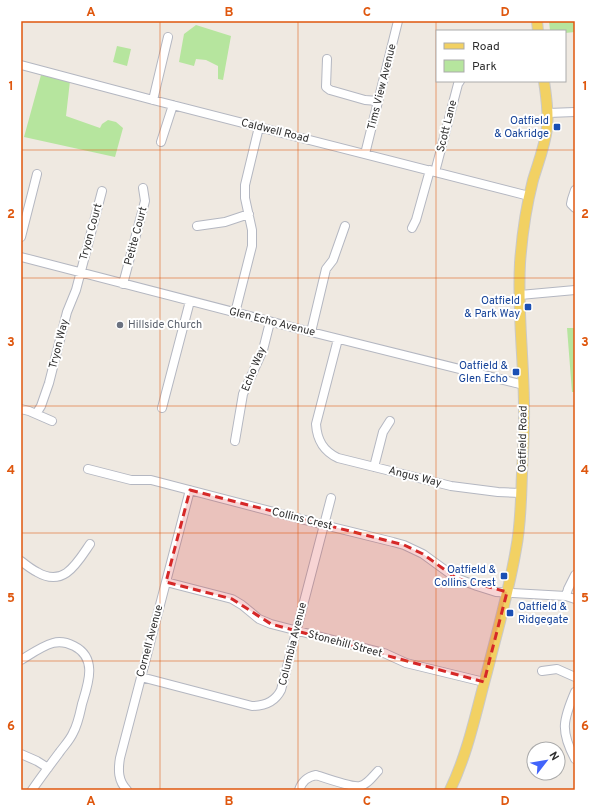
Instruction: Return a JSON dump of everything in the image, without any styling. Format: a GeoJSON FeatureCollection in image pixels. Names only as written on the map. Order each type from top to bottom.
{"type":"FeatureCollection","features":[{"type":"Feature","properties":{"kind":"main road","name":"Oatfield Road"},"geometry":{"type":"LineString","coordinates":[[450,790],[467,747],[484,682],[507,592],[516,549],[520,520],[524,385],[520,262],[529,196],[545,141],[547,128],[548,113],[544,82]]}},
{"type":"Feature","properties":{"kind":"street","name":"Tims View Avenue"},"geometry":{"type":"LineString","coordinates":[[365,154],[398,21]]}},
{"type":"Feature","properties":{"kind":"street"},"geometry":{"type":"LineString","coordinates":[[153,100],[168,37]]}},
{"type":"Feature","properties":{"kind":"street"},"geometry":{"type":"LineString","coordinates":[[327,58],[326,87],[330,90],[366,100],[378,101]]}},
{"type":"Feature","properties":{"kind":"street","name":"Caldwell Road"},"geometry":{"type":"LineString","coordinates":[[21,65],[529,196]]}},
{"type":"Feature","properties":{"kind":"street","name":"Scott Lane"},"geometry":{"type":"LineString","coordinates":[[412,228],[433,171],[459,82]]}},
{"type":"Feature","properties":{"kind":"street"},"geometry":{"type":"LineString","coordinates":[[161,142],[173,105]]}},
{"type":"Feature","properties":{"kind":"street"},"geometry":{"type":"LineString","coordinates":[[548,113],[575,112]]}},
{"type":"Feature","properties":{"kind":"street"},"geometry":{"type":"LineString","coordinates":[[235,313],[252,246],[252,230],[245,198],[245,185],[259,127]]}},
{"type":"Feature","properties":{"kind":"street"},"geometry":{"type":"LineString","coordinates":[[21,237],[37,174]]}},
{"type":"Feature","properties":{"kind":"street","name":"Petite Court"},"geometry":{"type":"LineString","coordinates":[[123,284],[145,201],[143,188]]}},
{"type":"Feature","properties":{"kind":"street"},"geometry":{"type":"LineString","coordinates":[[575,190],[572,199],[572,204],[575,208]]}},
{"type":"Feature","properties":{"kind":"street","name":"Tryon Court"},"geometry":{"type":"LineString","coordinates":[[80,273],[102,191]]}},
{"type":"Feature","properties":{"kind":"street"},"geometry":{"type":"LineString","coordinates":[[197,226],[225,222],[249,214]]}},
{"type":"Feature","properties":{"kind":"street"},"geometry":{"type":"LineString","coordinates":[[311,332],[326,269],[333,260],[345,226]]}},
{"type":"Feature","properties":{"kind":"street","name":"Glen Echo Avenue"},"geometry":{"type":"LineString","coordinates":[[21,257],[270,322],[524,385]]}},
{"type":"Feature","properties":{"kind":"street","name":"Tryon Way"},"geometry":{"type":"LineString","coordinates":[[36,414],[44,397],[67,312],[76,290],[80,273]]}},
{"type":"Feature","properties":{"kind":"street"},"geometry":{"type":"LineString","coordinates":[[520,295],[575,290]]}},
{"type":"Feature","properties":{"kind":"street"},"geometry":{"type":"LineString","coordinates":[[162,408],[190,301]]}},
{"type":"Feature","properties":{"kind":"street","name":"Echo Way"},"geometry":{"type":"LineString","coordinates":[[235,441],[243,394],[263,350],[270,322]]}},
{"type":"Feature","properties":{"kind":"street","name":"Angus Way"},"geometry":{"type":"LineString","coordinates":[[338,339],[316,424],[319,439],[325,450],[330,455],[451,486],[498,492],[522,493]]}},
{"type":"Feature","properties":{"kind":"street"},"geometry":{"type":"LineString","coordinates":[[21,409],[29,410],[52,421]]}},
{"type":"Feature","properties":{"kind":"street"},"geometry":{"type":"LineString","coordinates":[[374,467],[383,432],[390,420]]}},
{"type":"Feature","properties":{"kind":"street","name":"Collins Crest"},"geometry":{"type":"LineString","coordinates":[[88,469],[131,480],[151,480],[404,545],[423,554],[456,578],[496,592],[566,596],[575,599]]}},
{"type":"Feature","properties":{"kind":"street","name":"Cornell Avenue"},"geometry":{"type":"LineString","coordinates":[[127,790],[120,779],[120,758],[190,490]]}},
{"type":"Feature","properties":{"kind":"street","name":"Columbia Avenue"},"geometry":{"type":"LineString","coordinates":[[141,677],[252,706],[265,705],[275,699],[281,690],[331,498]]}},
{"type":"Feature","properties":{"kind":"street"},"geometry":{"type":"LineString","coordinates":[[21,561],[37,573],[54,577],[66,574],[71,570],[90,544]]}},
{"type":"Feature","properties":{"kind":"street"},"geometry":{"type":"LineString","coordinates":[[566,596],[575,575]]}},
{"type":"Feature","properties":{"kind":"street","name":"Stonehill Street"},"geometry":{"type":"LineString","coordinates":[[166,582],[232,599],[264,622],[384,653],[406,663],[484,682]]}},
{"type":"Feature","properties":{"kind":"street"},"geometry":{"type":"LineString","coordinates":[[21,660],[46,646],[62,642],[77,647],[82,652],[88,663],[90,674],[72,735],[32,790]]}},
{"type":"Feature","properties":{"kind":"street"},"geometry":{"type":"LineString","coordinates":[[542,671],[557,668],[575,676]]}},
{"type":"Feature","properties":{"kind":"street"},"geometry":{"type":"LineString","coordinates":[[575,692],[567,711],[564,730],[568,746],[575,759]]}},
{"type":"Feature","properties":{"kind":"street"},"geometry":{"type":"LineString","coordinates":[[21,754],[48,768]]}},
{"type":"Feature","properties":{"kind":"street"},"geometry":{"type":"LineString","coordinates":[[299,790],[306,778],[310,776],[316,775],[353,786],[360,786],[365,784],[378,772]]}},
{"type":"Feature","properties":{"kind":"highlighted area"},"geometry":{"type":"Polygon","coordinates":[[[190,490],[404,545],[423,554],[456,578],[507,592],[484,682],[271,624],[232,599],[166,582],[190,490]]]}},
{"type":"Feature","properties":{"kind":"green space"},"geometry":{"type":"Polygon","coordinates":[[[549,21],[575,21],[575,32],[566,33],[566,30],[550,30],[549,21]]]}},
{"type":"Feature","properties":{"kind":"green space"},"geometry":{"type":"Polygon","coordinates":[[[196,25],[231,36],[223,80],[218,79],[218,66],[206,60],[196,59],[194,66],[179,62],[184,34],[196,25]]]}},
{"type":"Feature","properties":{"kind":"green space"},"geometry":{"type":"Polygon","coordinates":[[[117,46],[131,49],[127,66],[113,62],[117,46]]]}},
{"type":"Feature","properties":{"kind":"green space"},"geometry":{"type":"Polygon","coordinates":[[[41,75],[70,81],[66,116],[100,128],[102,124],[108,120],[116,122],[123,128],[115,157],[24,137],[41,75]]]}},
{"type":"Feature","properties":{"kind":"green space"},"geometry":{"type":"Polygon","coordinates":[[[567,328],[575,328],[575,392],[572,392],[567,328]]]}},
{"type":"Feature","properties":{"kind":"place","name":"Oatfield & Oakridge"},"geometry":{"type":"Point","coordinates":[557,127]}},
{"type":"Feature","properties":{"kind":"place","name":"Oatfield & Park Way"},"geometry":{"type":"Point","coordinates":[528,307]}},
{"type":"Feature","properties":{"kind":"place","name":"Hillside Church"},"geometry":{"type":"Point","coordinates":[120,325]}},
{"type":"Feature","properties":{"kind":"place","name":"Oatfield & Glen Echo"},"geometry":{"type":"Point","coordinates":[516,372]}},
{"type":"Feature","properties":{"kind":"place","name":"Oatfield & Collins Crest"},"geometry":{"type":"Point","coordinates":[504,576]}},
{"type":"Feature","properties":{"kind":"place","name":"Oatfield & Ridgegate"},"geometry":{"type":"Point","coordinates":[510,613]}}]}
